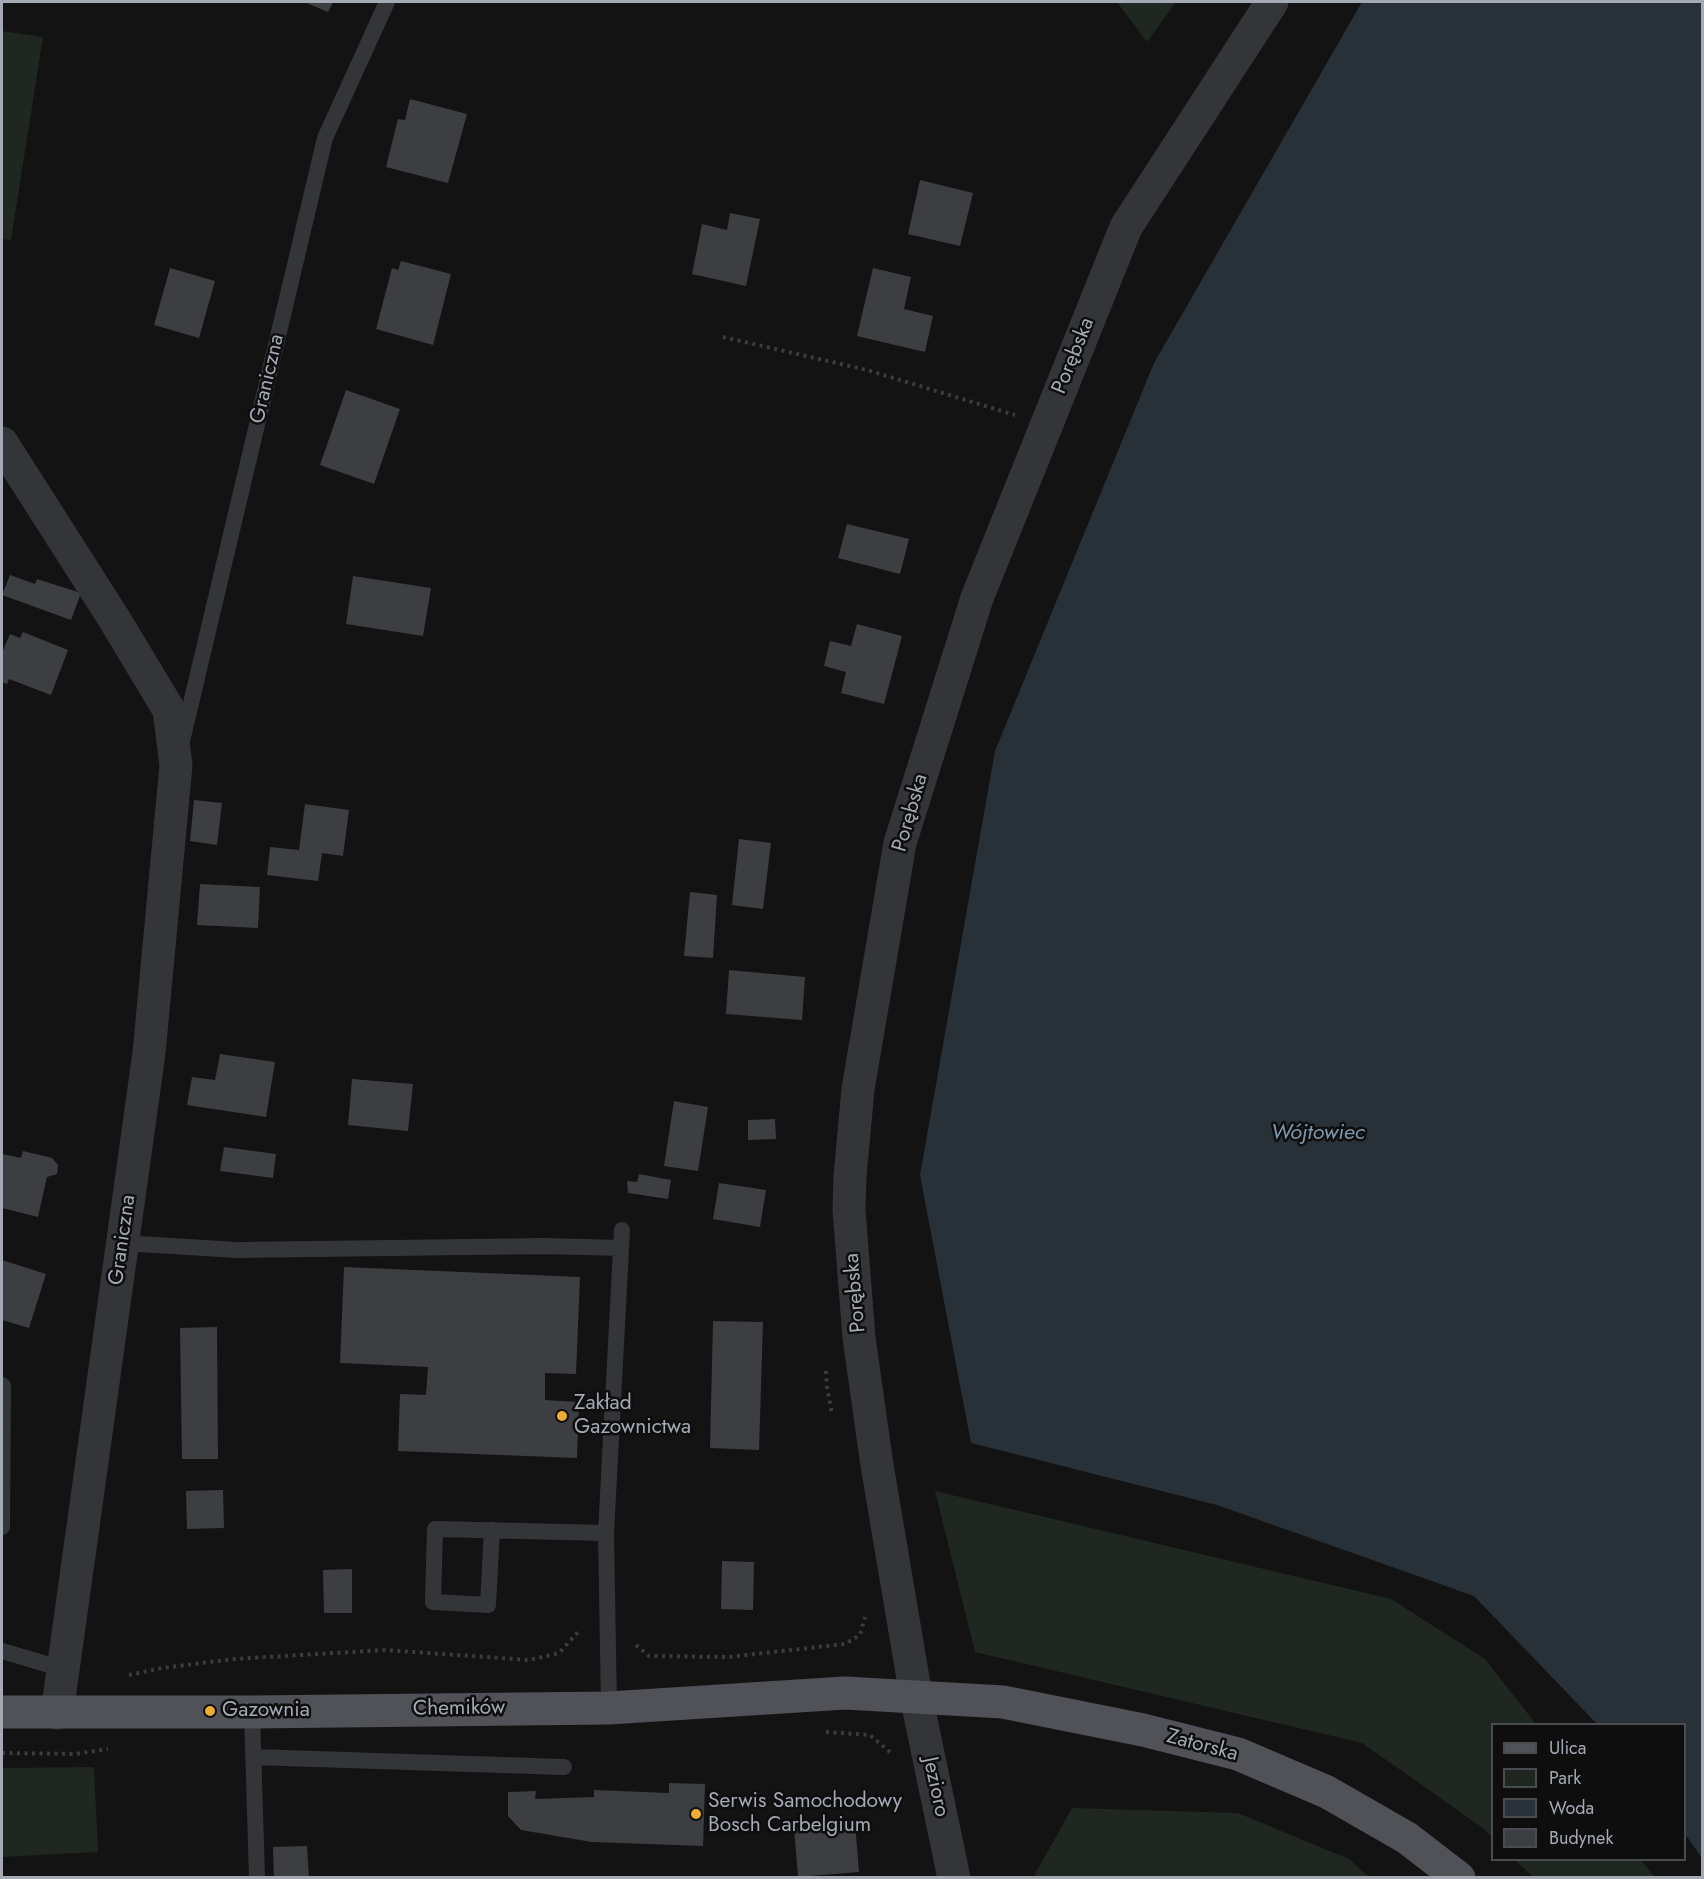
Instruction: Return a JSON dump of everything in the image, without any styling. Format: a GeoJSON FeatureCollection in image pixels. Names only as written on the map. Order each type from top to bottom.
{"type":"FeatureCollection","features":[{"type":"Feature","properties":{"kind":"main road","name":"Chemików"},"geometry":{"type":"LineString","coordinates":[[2,1712],[609,1708],[845,1693],[916,1696]]}},
{"type":"Feature","properties":{"kind":"main road","name":"Zatorska"},"geometry":{"type":"LineString","coordinates":[[916,1696],[1004,1702],[1143,1730],[1238,1754],[1327,1792],[1407,1838],[1459,1878]]}},
{"type":"Feature","properties":{"kind":"street","name":"Porębska"},"geometry":{"type":"LineString","coordinates":[[916,1696],[877,1465],[859,1338],[849,1210],[858,1089],[900,843],[977,598],[1126,227],[1272,2]]}},
{"type":"Feature","properties":{"kind":"street","name":"Graniczna"},"geometry":{"type":"LineString","coordinates":[[2,443],[113,617],[169,710],[176,765],[149,1053],[57,1713]]}},
{"type":"Feature","properties":{"kind":"street","name":"Jezioro"},"geometry":{"type":"LineString","coordinates":[[916,1696],[954,1878]]}},
{"type":"Feature","properties":{"kind":"lane","name":"Graniczna"},"geometry":{"type":"LineString","coordinates":[[176,765],[325,138],[387,2]]}},
{"type":"Feature","properties":{"kind":"lane"},"geometry":{"type":"LineString","coordinates":[[609,1708],[606,1533],[622,1230]]}},
{"type":"Feature","properties":{"kind":"lane"},"geometry":{"type":"LineString","coordinates":[[122,1243],[237,1250],[545,1246],[621,1248]]}},
{"type":"Feature","properties":{"kind":"lane"},"geometry":{"type":"LineString","coordinates":[[2,1385],[2,1527]]}},
{"type":"Feature","properties":{"kind":"lane"},"geometry":{"type":"LineString","coordinates":[[492,1530],[489,1605],[433,1602],[435,1529],[492,1530],[606,1533]]}},
{"type":"Feature","properties":{"kind":"lane"},"geometry":{"type":"LineString","coordinates":[[2,1651],[63,1669]]}},
{"type":"Feature","properties":{"kind":"lane"},"geometry":{"type":"LineString","coordinates":[[252,1712],[257,1878]]}},
{"type":"Feature","properties":{"kind":"lane"},"geometry":{"type":"LineString","coordinates":[[253,1757],[564,1767]]}},
{"type":"Feature","properties":{"kind":"path"},"geometry":{"type":"LineString","coordinates":[[723,337],[867,370],[1046,425]]}},
{"type":"Feature","properties":{"kind":"path"},"geometry":{"type":"LineString","coordinates":[[826,1364],[827,1387],[833,1420]]}},
{"type":"Feature","properties":{"kind":"path"},"geometry":{"type":"LineString","coordinates":[[634,1642],[638,1649],[649,1656],[729,1657],[844,1644],[860,1635],[866,1611]]}},
{"type":"Feature","properties":{"kind":"path"},"geometry":{"type":"LineString","coordinates":[[122,1676],[162,1668],[234,1659],[385,1650],[529,1660],[559,1653],[578,1632]]}},
{"type":"Feature","properties":{"kind":"green space"},"geometry":{"type":"Polygon","coordinates":[[[1117,2],[1176,2],[1147,42],[1117,2]]]}},
{"type":"Feature","properties":{"kind":"green space"},"geometry":{"type":"Polygon","coordinates":[[[2,31],[43,37],[11,240],[2,239],[2,31]]]}},
{"type":"Feature","properties":{"kind":"green space"},"geometry":{"type":"Polygon","coordinates":[[[935,1491],[1391,1599],[1485,1659],[1535,1723],[1491,1723],[1491,1836],[1483,1828],[1362,1743],[975,1652],[935,1491]]]}},
{"type":"Feature","properties":{"kind":"green space"},"geometry":{"type":"Polygon","coordinates":[[[94,1767],[98,1852],[2,1857],[2,1768],[94,1767]]]}},
{"type":"Feature","properties":{"kind":"green space"},"geometry":{"type":"Polygon","coordinates":[[[1072,1808],[1238,1813],[1349,1859],[1369,1877],[1035,1877],[1072,1808]]]}},
{"type":"Feature","properties":{"kind":"green space"},"geometry":{"type":"Polygon","coordinates":[[[1516,1861],[1642,1861],[1655,1877],[1533,1877],[1516,1861]]]}},
{"type":"Feature","properties":{"kind":"water","name":"Wójtowiec"},"geometry":{"type":"Polygon","coordinates":[[[1362,2],[1702,2],[1702,1858],[1686,1835],[1686,1723],[1596,1723],[1474,1596],[1217,1505],[971,1443],[920,1175],[995,751],[1154,363],[1362,2]]]}},
{"type":"Feature","properties":{"kind":"building"},"geometry":{"type":"Polygon","coordinates":[[[304,2],[333,2],[328,12],[304,2]]]}},
{"type":"Feature","properties":{"kind":"building"},"geometry":{"type":"Polygon","coordinates":[[[410,99],[467,114],[448,183],[386,167],[398,119],[405,120],[410,99]]]}},
{"type":"Feature","properties":{"kind":"building"},"geometry":{"type":"Polygon","coordinates":[[[920,180],[973,193],[960,246],[908,234],[920,180]]]}},
{"type":"Feature","properties":{"kind":"building"},"geometry":{"type":"Polygon","coordinates":[[[730,213],[760,219],[746,286],[692,274],[702,224],[727,230],[730,213]]]}},
{"type":"Feature","properties":{"kind":"building"},"geometry":{"type":"Polygon","coordinates":[[[401,261],[451,274],[433,345],[376,329],[392,268],[398,270],[401,261]]]}},
{"type":"Feature","properties":{"kind":"building"},"geometry":{"type":"Polygon","coordinates":[[[170,268],[215,281],[199,338],[154,325],[170,268]]]}},
{"type":"Feature","properties":{"kind":"building"},"geometry":{"type":"Polygon","coordinates":[[[873,268],[911,277],[904,309],[933,316],[925,352],[857,336],[873,268]]]}},
{"type":"Feature","properties":{"kind":"building"},"geometry":{"type":"Polygon","coordinates":[[[346,390],[400,409],[374,484],[320,465],[346,390]]]}},
{"type":"Feature","properties":{"kind":"building"},"geometry":{"type":"Polygon","coordinates":[[[847,524],[909,539],[900,574],[838,558],[847,524]]]}},
{"type":"Feature","properties":{"kind":"building"},"geometry":{"type":"Polygon","coordinates":[[[10,575],[35,584],[37,579],[81,593],[71,620],[2,595],[10,575]]]}},
{"type":"Feature","properties":{"kind":"building"},"geometry":{"type":"Polygon","coordinates":[[[353,576],[431,588],[423,636],[346,624],[353,576]]]}},
{"type":"Feature","properties":{"kind":"building"},"geometry":{"type":"Polygon","coordinates":[[[857,624],[902,636],[884,704],[841,693],[846,672],[824,666],[830,641],[851,646],[857,624]]]}},
{"type":"Feature","properties":{"kind":"building"},"geometry":{"type":"Polygon","coordinates":[[[23,632],[68,650],[51,695],[9,679],[7,684],[2,682],[2,653],[10,634],[20,638],[23,632]]]}},
{"type":"Feature","properties":{"kind":"building"},"geometry":{"type":"Polygon","coordinates":[[[194,800],[222,803],[217,845],[190,841],[194,800]]]}},
{"type":"Feature","properties":{"kind":"building"},"geometry":{"type":"Polygon","coordinates":[[[305,804],[349,810],[343,856],[322,853],[318,881],[267,875],[270,847],[299,850],[305,804]]]}},
{"type":"Feature","properties":{"kind":"building"},"geometry":{"type":"Polygon","coordinates":[[[739,839],[771,843],[763,909],[732,905],[739,839]]]}},
{"type":"Feature","properties":{"kind":"building"},"geometry":{"type":"Polygon","coordinates":[[[200,884],[260,887],[258,928],[197,925],[200,884]]]}},
{"type":"Feature","properties":{"kind":"building"},"geometry":{"type":"Polygon","coordinates":[[[690,892],[717,895],[713,958],[684,956],[690,892]]]}},
{"type":"Feature","properties":{"kind":"building"},"geometry":{"type":"Polygon","coordinates":[[[729,970],[805,977],[802,1020],[726,1014],[729,970]]]}},
{"type":"Feature","properties":{"kind":"building"},"geometry":{"type":"Polygon","coordinates":[[[220,1054],[275,1062],[266,1117],[187,1105],[192,1077],[215,1080],[220,1054]]]}},
{"type":"Feature","properties":{"kind":"building"},"geometry":{"type":"Polygon","coordinates":[[[352,1079],[413,1084],[408,1131],[348,1125],[352,1079]]]}},
{"type":"Feature","properties":{"kind":"building"},"geometry":{"type":"Polygon","coordinates":[[[674,1101],[708,1107],[698,1171],[664,1166],[674,1101]]]}},
{"type":"Feature","properties":{"kind":"building"},"geometry":{"type":"Polygon","coordinates":[[[775,1119],[776,1139],[748,1140],[748,1120],[775,1119]]]}},
{"type":"Feature","properties":{"kind":"building"},"geometry":{"type":"Polygon","coordinates":[[[224,1147],[276,1154],[273,1178],[220,1171],[224,1147]]]}},
{"type":"Feature","properties":{"kind":"building"},"geometry":{"type":"Polygon","coordinates":[[[23,1151],[52,1158],[58,1165],[57,1174],[47,1177],[38,1217],[2,1208],[2,1154],[21,1158],[23,1151]]]}},
{"type":"Feature","properties":{"kind":"building"},"geometry":{"type":"Polygon","coordinates":[[[639,1174],[671,1180],[668,1199],[628,1193],[627,1181],[637,1182],[639,1174]]]}},
{"type":"Feature","properties":{"kind":"building"},"geometry":{"type":"Polygon","coordinates":[[[719,1183],[766,1190],[760,1227],[713,1219],[719,1183]]]}},
{"type":"Feature","properties":{"kind":"building"},"geometry":{"type":"Polygon","coordinates":[[[2,1260],[46,1274],[29,1328],[2,1320],[2,1260]]]}},
{"type":"Feature","properties":{"kind":"building"},"geometry":{"type":"Polygon","coordinates":[[[344,1267],[580,1277],[576,1374],[545,1373],[545,1400],[579,1402],[577,1458],[398,1451],[400,1394],[426,1395],[428,1367],[340,1363],[344,1267]]]}},
{"type":"Feature","properties":{"kind":"building"},"geometry":{"type":"Polygon","coordinates":[[[713,1321],[763,1322],[759,1450],[710,1448],[713,1321]]]}},
{"type":"Feature","properties":{"kind":"building"},"geometry":{"type":"Polygon","coordinates":[[[217,1327],[218,1459],[182,1459],[180,1328],[217,1327]]]}},
{"type":"Feature","properties":{"kind":"building"},"geometry":{"type":"Polygon","coordinates":[[[223,1490],[224,1528],[187,1529],[186,1491],[223,1490]]]}},
{"type":"Feature","properties":{"kind":"building"},"geometry":{"type":"Polygon","coordinates":[[[722,1561],[754,1562],[753,1610],[721,1609],[722,1561]]]}},
{"type":"Feature","properties":{"kind":"building"},"geometry":{"type":"Polygon","coordinates":[[[352,1569],[352,1613],[324,1613],[323,1570],[352,1569]]]}},
{"type":"Feature","properties":{"kind":"building"},"geometry":{"type":"Polygon","coordinates":[[[669,1783],[705,1784],[703,1846],[592,1842],[521,1830],[508,1816],[508,1792],[536,1791],[535,1799],[594,1797],[594,1790],[669,1793],[669,1783]]]}},
{"type":"Feature","properties":{"kind":"building"},"geometry":{"type":"Polygon","coordinates":[[[855,1823],[859,1872],[798,1877],[794,1828],[855,1823]]]}},
{"type":"Feature","properties":{"kind":"building"},"geometry":{"type":"Polygon","coordinates":[[[307,1846],[309,1878],[274,1878],[273,1847],[307,1846]]]}},
{"type":"Feature","properties":{"kind":"place","name":"Zakład Gazownictwa"},"geometry":{"type":"Point","coordinates":[562,1416]}},
{"type":"Feature","properties":{"kind":"place","name":"Gazownia"},"geometry":{"type":"Point","coordinates":[210,1711]}},
{"type":"Feature","properties":{"kind":"place","name":"Serwis Samochodowy Bosch Carbelgium"},"geometry":{"type":"Point","coordinates":[696,1814]}}]}
